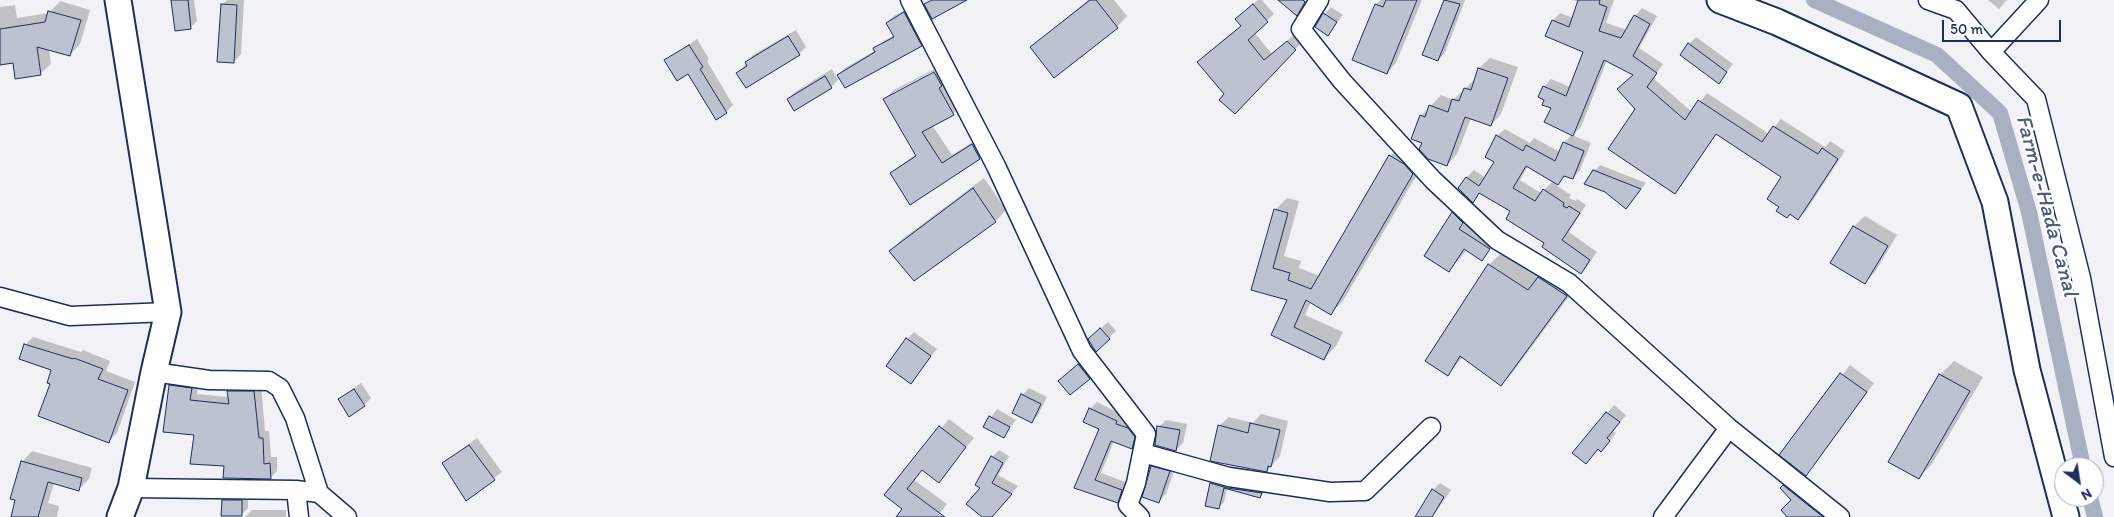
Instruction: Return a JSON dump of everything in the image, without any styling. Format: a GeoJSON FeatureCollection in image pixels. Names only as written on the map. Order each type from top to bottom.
{"type":"FeatureCollection","features":[{"type":"Feature","properties":{"kind":"street"},"geometry":{"type":"LineString","coordinates":[[118,0],[168,312],[131,488],[120,517]]}},
{"type":"Feature","properties":{"kind":"street"},"geometry":{"type":"LineString","coordinates":[[910,0],[996,166],[1082,350],[1146,434],[1144,453],[1128,505],[1140,517]]}},
{"type":"Feature","properties":{"kind":"street"},"geometry":{"type":"LineString","coordinates":[[1319,0],[1301,29],[1342,81],[1433,180],[1497,240],[1570,282],[1729,428],[1840,517]]}},
{"type":"Feature","properties":{"kind":"street"},"geometry":{"type":"LineString","coordinates":[[1720,0],[1778,22],[1959,106],[1995,202],[2027,370],[2066,517]]}},
{"type":"Feature","properties":{"kind":"street"},"geometry":{"type":"LineString","coordinates":[[1928,0],[1956,10],[1991,52],[2036,99],[2081,278],[2114,457]]}},
{"type":"Feature","properties":{"kind":"street"},"geometry":{"type":"LineString","coordinates":[[1991,52],[2039,0]]}},
{"type":"Feature","properties":{"kind":"street"},"geometry":{"type":"LineString","coordinates":[[0,296],[70,316],[168,312]]}},
{"type":"Feature","properties":{"kind":"street"},"geometry":{"type":"LineString","coordinates":[[154,372],[209,380],[269,382],[280,388],[295,418],[319,493],[347,517]]}},
{"type":"Feature","properties":{"kind":"street"},"geometry":{"type":"LineString","coordinates":[[1144,453],[1229,477],[1330,492],[1365,491],[1431,428]]}},
{"type":"Feature","properties":{"kind":"street"},"geometry":{"type":"LineString","coordinates":[[1663,517],[1729,428]]}},
{"type":"Feature","properties":{"kind":"street"},"geometry":{"type":"LineString","coordinates":[[131,488],[296,490],[319,493]]}},
{"type":"Feature","properties":{"kind":"street"},"geometry":{"type":"LineString","coordinates":[[296,490],[299,517]]}},
{"type":"Feature","properties":{"kind":"building"},"geometry":{"type":"Polygon","coordinates":[[[171,0],[188,0],[191,29],[175,31],[171,0]]]}},
{"type":"Feature","properties":{"kind":"building"},"geometry":{"type":"Polygon","coordinates":[[[932,0],[967,0],[932,19],[924,4],[932,0]]]}},
{"type":"Feature","properties":{"kind":"building"},"geometry":{"type":"Polygon","coordinates":[[[1090,0],[1096,0],[1118,28],[1054,78],[1030,47],[1090,0]]]}},
{"type":"Feature","properties":{"kind":"building"},"geometry":{"type":"Polygon","coordinates":[[[1278,0],[1303,0],[1305,2],[1297,16],[1278,0]]]}},
{"type":"Feature","properties":{"kind":"building"},"geometry":{"type":"Polygon","coordinates":[[[1386,0],[1417,0],[1387,74],[1352,60],[1375,4],[1383,7],[1386,0]]]}},
{"type":"Feature","properties":{"kind":"building"},"geometry":{"type":"Polygon","coordinates":[[[1444,0],[1460,4],[1438,61],[1422,55],[1444,0]]]}},
{"type":"Feature","properties":{"kind":"building"},"geometry":{"type":"Polygon","coordinates":[[[1578,0],[1600,0],[1599,4],[1607,7],[1599,31],[1621,38],[1634,15],[1650,24],[1633,56],[1657,73],[1647,87],[1685,120],[1698,100],[1762,142],[1773,126],[1818,154],[1822,148],[1838,159],[1798,220],[1790,214],[1787,218],[1776,211],[1779,207],[1767,199],[1781,177],[1716,134],[1675,194],[1608,149],[1635,109],[1617,89],[1633,75],[1604,60],[1573,136],[1544,122],[1551,108],[1542,105],[1544,100],[1538,97],[1543,86],[1566,96],[1583,52],[1545,36],[1552,20],[1569,27],[1578,0]]]}},
{"type":"Feature","properties":{"kind":"building"},"geometry":{"type":"Polygon","coordinates":[[[221,4],[237,5],[234,63],[217,62],[221,4]]]}},
{"type":"Feature","properties":{"kind":"building"},"geometry":{"type":"Polygon","coordinates":[[[1253,4],[1268,22],[1248,40],[1264,60],[1287,41],[1296,50],[1235,114],[1219,100],[1224,94],[1197,62],[1241,26],[1235,19],[1253,4]]]}},
{"type":"Feature","properties":{"kind":"building"},"geometry":{"type":"Polygon","coordinates":[[[48,11],[81,20],[70,56],[37,47],[41,75],[15,79],[13,63],[0,65],[0,29],[45,22],[48,11]]]}},
{"type":"Feature","properties":{"kind":"building"},"geometry":{"type":"Polygon","coordinates":[[[904,12],[922,46],[845,88],[837,75],[875,52],[873,48],[894,37],[886,23],[904,12]]]}},
{"type":"Feature","properties":{"kind":"building"},"geometry":{"type":"Polygon","coordinates":[[[1323,13],[1337,22],[1328,36],[1315,27],[1323,13]]]}},
{"type":"Feature","properties":{"kind":"building"},"geometry":{"type":"Polygon","coordinates":[[[788,36],[800,55],[746,88],[736,73],[747,66],[745,62],[788,36]]]}},
{"type":"Feature","properties":{"kind":"building"},"geometry":{"type":"Polygon","coordinates":[[[1688,43],[1727,72],[1719,84],[1680,55],[1688,43]]]}},
{"type":"Feature","properties":{"kind":"building"},"geometry":{"type":"Polygon","coordinates":[[[689,45],[703,67],[700,69],[727,113],[716,120],[688,74],[677,81],[664,60],[689,45]]]}},
{"type":"Feature","properties":{"kind":"building"},"geometry":{"type":"Polygon","coordinates":[[[1478,68],[1508,78],[1491,126],[1465,117],[1447,166],[1428,159],[1419,149],[1422,143],[1411,139],[1420,115],[1425,117],[1429,105],[1448,112],[1452,99],[1459,101],[1464,88],[1471,90],[1478,68]]]}},
{"type":"Feature","properties":{"kind":"building"},"geometry":{"type":"Polygon","coordinates":[[[934,72],[942,86],[939,88],[954,115],[922,132],[942,163],[972,144],[980,159],[910,205],[890,173],[916,156],[883,99],[934,72]]]}},
{"type":"Feature","properties":{"kind":"building"},"geometry":{"type":"Polygon","coordinates":[[[825,76],[832,88],[794,111],[787,99],[825,76]]]}},
{"type":"Feature","properties":{"kind":"building"},"geometry":{"type":"Polygon","coordinates":[[[1496,135],[1523,151],[1526,145],[1555,161],[1563,142],[1584,151],[1573,179],[1564,176],[1558,185],[1526,166],[1513,188],[1535,201],[1543,189],[1564,203],[1563,206],[1567,208],[1569,206],[1580,213],[1562,240],[1590,260],[1581,274],[1542,247],[1544,243],[1506,219],[1510,211],[1479,193],[1473,203],[1458,188],[1466,177],[1479,186],[1494,162],[1485,157],[1496,135]]]}},
{"type":"Feature","properties":{"kind":"building"},"geometry":{"type":"Polygon","coordinates":[[[1389,155],[1404,164],[1413,174],[1331,315],[1306,300],[1294,327],[1331,345],[1324,360],[1271,335],[1287,300],[1251,290],[1274,209],[1288,213],[1273,268],[1290,273],[1288,280],[1311,289],[1389,155]]]}},
{"type":"Feature","properties":{"kind":"building"},"geometry":{"type":"Polygon","coordinates":[[[1593,170],[1641,189],[1626,209],[1605,192],[1584,184],[1593,170]]]}},
{"type":"Feature","properties":{"kind":"building"},"geometry":{"type":"Polygon","coordinates":[[[973,188],[996,222],[914,281],[889,251],[973,188]]]}},
{"type":"Feature","properties":{"kind":"building"},"geometry":{"type":"Polygon","coordinates":[[[1452,212],[1463,223],[1459,229],[1490,249],[1482,261],[1464,249],[1449,272],[1424,256],[1452,212]]]}},
{"type":"Feature","properties":{"kind":"building"},"geometry":{"type":"Polygon","coordinates":[[[1853,226],[1888,246],[1865,284],[1830,263],[1853,226]]]}},
{"type":"Feature","properties":{"kind":"building"},"geometry":{"type":"Polygon","coordinates":[[[1488,264],[1528,290],[1538,277],[1567,296],[1501,386],[1460,356],[1448,376],[1425,361],[1488,264]]]}},
{"type":"Feature","properties":{"kind":"building"},"geometry":{"type":"Polygon","coordinates":[[[1100,328],[1110,339],[1096,352],[1088,339],[1100,328]]]}},
{"type":"Feature","properties":{"kind":"building"},"geometry":{"type":"Polygon","coordinates":[[[906,338],[931,356],[911,384],[886,366],[906,338]]]}},
{"type":"Feature","properties":{"kind":"building"},"geometry":{"type":"Polygon","coordinates":[[[24,344],[74,358],[103,369],[98,379],[128,390],[109,443],[38,416],[50,384],[47,383],[51,370],[19,359],[24,344]]]}},
{"type":"Feature","properties":{"kind":"building"},"geometry":{"type":"Polygon","coordinates":[[[1078,364],[1090,379],[1070,395],[1058,381],[1078,364]]]}},
{"type":"Feature","properties":{"kind":"building"},"geometry":{"type":"Polygon","coordinates":[[[1840,373],[1867,392],[1806,476],[1779,455],[1840,373]]]}},
{"type":"Feature","properties":{"kind":"building"},"geometry":{"type":"Polygon","coordinates":[[[1939,374],[1970,391],[1919,479],[1888,462],[1939,374]]]}},
{"type":"Feature","properties":{"kind":"building"},"geometry":{"type":"Polygon","coordinates":[[[169,385],[192,388],[190,400],[229,404],[227,391],[254,391],[259,438],[263,438],[264,464],[270,463],[271,479],[223,478],[224,466],[190,464],[194,435],[163,432],[169,385]]]}},
{"type":"Feature","properties":{"kind":"building"},"geometry":{"type":"Polygon","coordinates":[[[354,389],[365,406],[349,417],[338,399],[354,389]]]}},
{"type":"Feature","properties":{"kind":"building"},"geometry":{"type":"Polygon","coordinates":[[[1021,394],[1041,404],[1032,423],[1012,413],[1021,394]]]}},
{"type":"Feature","properties":{"kind":"building"},"geometry":{"type":"Polygon","coordinates":[[[1089,408],[1117,421],[1116,424],[1128,428],[1135,437],[1132,449],[1111,441],[1095,480],[1122,490],[1118,503],[1074,488],[1099,429],[1083,422],[1089,408]]]}},
{"type":"Feature","properties":{"kind":"building"},"geometry":{"type":"Polygon","coordinates":[[[1606,412],[1620,422],[1607,438],[1610,441],[1601,452],[1598,449],[1586,464],[1572,453],[1606,412]]]}},
{"type":"Feature","properties":{"kind":"building"},"geometry":{"type":"Polygon","coordinates":[[[989,416],[1010,427],[1004,438],[983,427],[989,416]]]}},
{"type":"Feature","properties":{"kind":"building"},"geometry":{"type":"Polygon","coordinates":[[[1250,423],[1280,430],[1271,467],[1268,466],[1267,472],[1210,461],[1218,425],[1248,433],[1250,423]]]}},
{"type":"Feature","properties":{"kind":"building"},"geometry":{"type":"Polygon","coordinates":[[[939,426],[966,447],[939,483],[922,470],[907,489],[945,517],[896,517],[902,509],[884,495],[939,426]]]}},
{"type":"Feature","properties":{"kind":"building"},"geometry":{"type":"Polygon","coordinates":[[[1157,426],[1180,430],[1176,451],[1155,445],[1157,426]]]}},
{"type":"Feature","properties":{"kind":"building"},"geometry":{"type":"Polygon","coordinates":[[[469,445],[495,480],[466,501],[442,463],[469,445]]]}},
{"type":"Feature","properties":{"kind":"building"},"geometry":{"type":"Polygon","coordinates":[[[991,456],[1003,463],[992,483],[1012,494],[992,517],[982,517],[966,504],[980,488],[975,485],[991,456]]]}},
{"type":"Feature","properties":{"kind":"building"},"geometry":{"type":"Polygon","coordinates":[[[21,461],[82,478],[79,491],[48,482],[38,517],[11,517],[15,500],[10,499],[21,461]]]}},
{"type":"Feature","properties":{"kind":"building"},"geometry":{"type":"Polygon","coordinates":[[[1151,466],[1170,471],[1159,503],[1142,497],[1151,466]]]}},
{"type":"Feature","properties":{"kind":"building"},"geometry":{"type":"Polygon","coordinates":[[[1210,483],[1227,488],[1262,493],[1260,498],[1224,488],[1219,509],[1205,506],[1210,483]]]}},
{"type":"Feature","properties":{"kind":"building"},"geometry":{"type":"Polygon","coordinates":[[[1783,485],[1823,517],[1787,517],[1781,510],[1791,500],[1780,488],[1783,485]]]}},
{"type":"Feature","properties":{"kind":"building"},"geometry":{"type":"Polygon","coordinates":[[[1432,489],[1444,497],[1432,517],[1415,517],[1432,489]]]}},
{"type":"Feature","properties":{"kind":"building"},"geometry":{"type":"Polygon","coordinates":[[[222,500],[242,500],[242,516],[221,516],[222,500]]]}},
{"type":"Feature","properties":{"kind":"waterway","name":"Farm-e-Hada Canal"},"geometry":{"type":"LineString","coordinates":[[1814,0],[1937,55],[2000,113],[2029,212],[2081,457]]}},
{"type":"Feature","properties":{"kind":"waterway","name":"Farm-e-Hada Canal"},"geometry":{"type":"LineString","coordinates":[[2092,507],[2095,517]]}}]}
